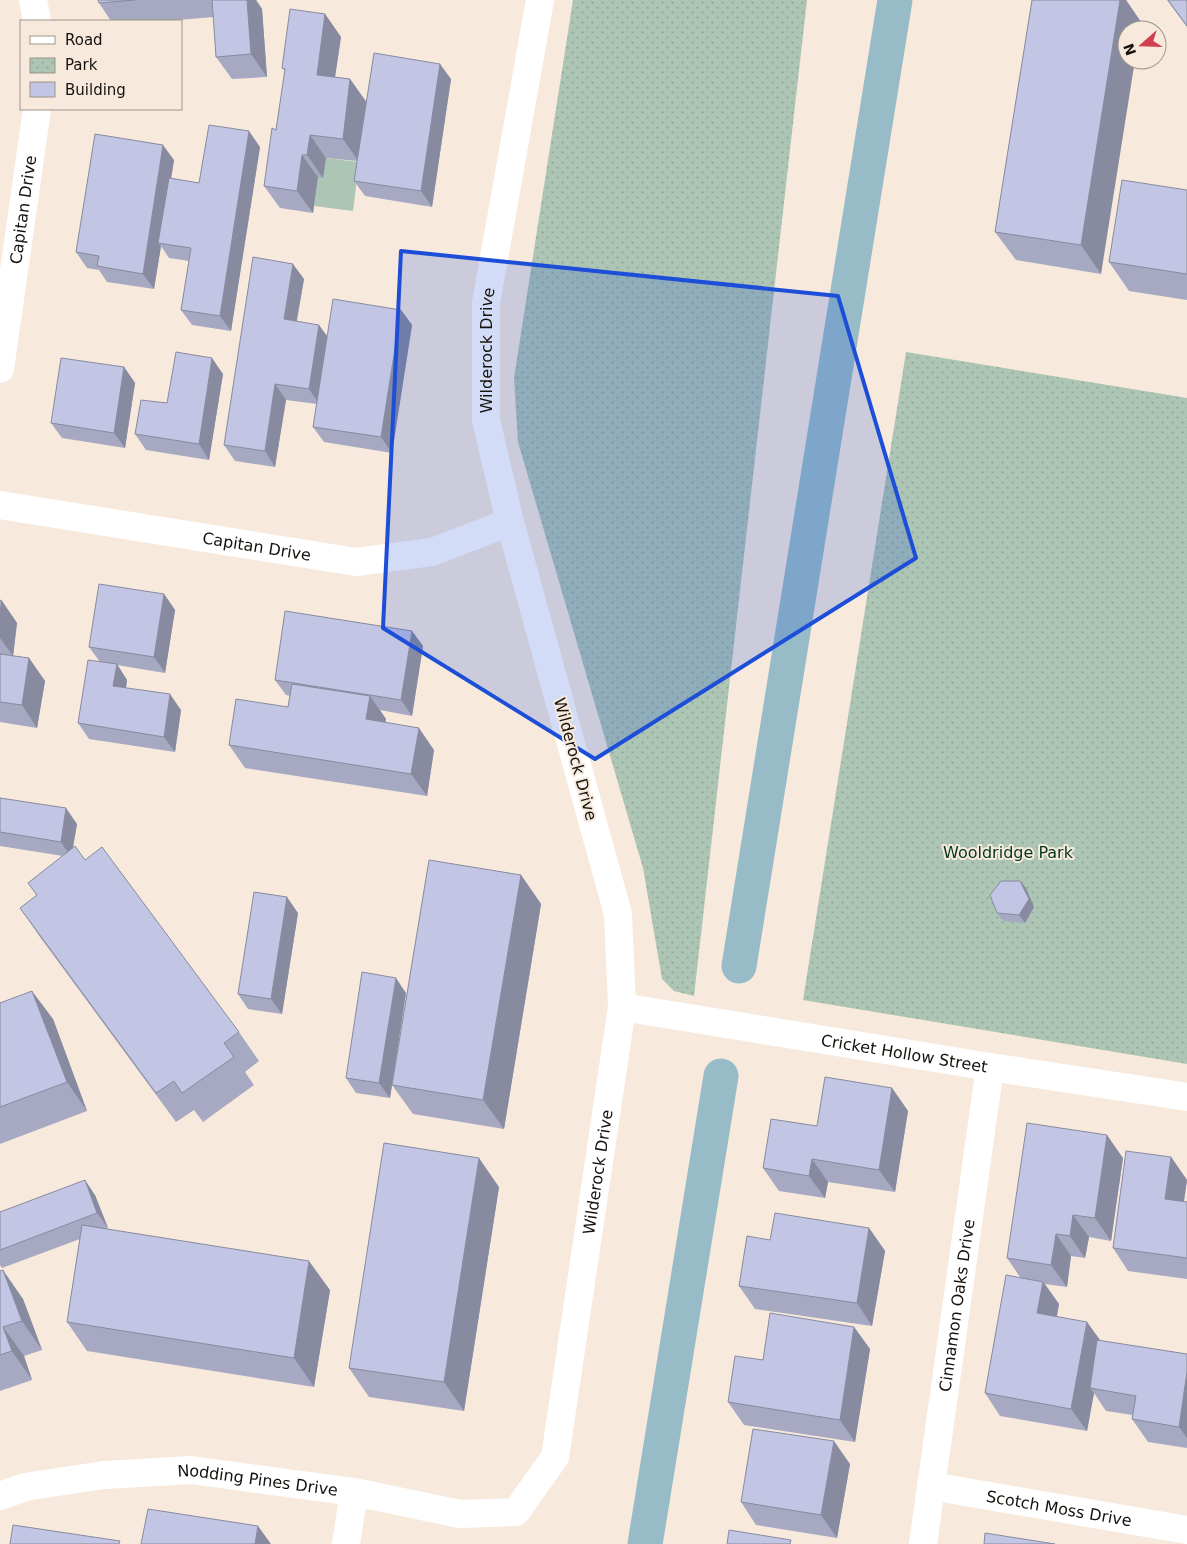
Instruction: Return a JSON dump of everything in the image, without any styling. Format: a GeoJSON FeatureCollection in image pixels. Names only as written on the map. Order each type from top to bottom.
{"type":"FeatureCollection","features":[{"type":"Feature","properties":{"kind":"street"},"geometry":{"type":"LineString","coordinates":[[33,0],[37,20]]}},
{"type":"Feature","properties":{"kind":"street","name":"Wilderock Drive"},"geometry":{"type":"LineString","coordinates":[[516,1512],[555,1457],[622,1007],[618,914],[510,522],[486,420],[486,303],[540,0]]}},
{"type":"Feature","properties":{"kind":"street","name":"Capitan Drive"},"geometry":{"type":"LineString","coordinates":[[0,369],[36,110]]}},
{"type":"Feature","properties":{"kind":"street","name":"Capitan Drive"},"geometry":{"type":"LineString","coordinates":[[0,505],[356,562],[432,552],[510,522]]}},
{"type":"Feature","properties":{"kind":"street","name":"Cricket Hollow Street"},"geometry":{"type":"LineString","coordinates":[[622,1007],[1187,1097]]}},
{"type":"Feature","properties":{"kind":"street","name":"Cinnamon Oaks Drive"},"geometry":{"type":"LineString","coordinates":[[923,1544],[990,1067]]}},
{"type":"Feature","properties":{"kind":"street","name":"Nodding Pines Drive"},"geometry":{"type":"LineString","coordinates":[[0,1496],[25,1487],[104,1475],[191,1470],[354,1492],[460,1514],[516,1512]]}},
{"type":"Feature","properties":{"kind":"street","name":"Scotch Moss Drive"},"geometry":{"type":"LineString","coordinates":[[931,1486],[1187,1530]]}},
{"type":"Feature","properties":{"kind":"street"},"geometry":{"type":"LineString","coordinates":[[346,1544],[354,1492]]}},
{"type":"Feature","properties":{"kind":"highlighted area"},"geometry":{"type":"Polygon","coordinates":[[[401,251],[838,296],[916,558],[595,759],[383,628],[401,251]]]}},
{"type":"Feature","properties":{"kind":"green space"},"geometry":{"type":"Polygon","coordinates":[[[573,0],[807,0],[694,996],[674,991],[662,979],[643,868],[518,442],[514,378],[573,0]]]}},
{"type":"Feature","properties":{"kind":"green space"},"geometry":{"type":"Polygon","coordinates":[[[325,158],[359,162],[353,211],[314,206],[318,177],[323,177],[325,158]]]}},
{"type":"Feature","properties":{"kind":"green space","name":"Wooldridge Park"},"geometry":{"type":"Polygon","coordinates":[[[906,352],[1187,398],[1187,1064],[803,1000],[906,352]]]}},
{"type":"Feature","properties":{"kind":"building"},"geometry":{"type":"Polygon","coordinates":[[[98,0],[135,0],[99,3],[98,0]]]}},
{"type":"Feature","properties":{"kind":"building"},"geometry":{"type":"Polygon","coordinates":[[[212,0],[247,0],[251,54],[216,57],[212,0]]]}},
{"type":"Feature","properties":{"kind":"building"},"geometry":{"type":"Polygon","coordinates":[[[1032,0],[1120,0],[1081,245],[995,232],[1032,0]]]}},
{"type":"Feature","properties":{"kind":"building"},"geometry":{"type":"Polygon","coordinates":[[[1168,0],[1187,0],[1187,26],[1168,0]]]}},
{"type":"Feature","properties":{"kind":"building"},"geometry":{"type":"Polygon","coordinates":[[[290,9],[325,14],[317,75],[350,79],[343,139],[310,135],[307,155],[302,155],[297,191],[264,186],[272,128],[276,130],[285,69],[282,68],[290,9]]]}},
{"type":"Feature","properties":{"kind":"building"},"geometry":{"type":"Polygon","coordinates":[[[374,53],[440,64],[421,191],[354,181],[374,53]]]}},
{"type":"Feature","properties":{"kind":"building"},"geometry":{"type":"Polygon","coordinates":[[[209,125],[249,131],[220,316],[181,310],[191,248],[158,243],[169,178],[199,183],[209,125]]]}},
{"type":"Feature","properties":{"kind":"building"},"geometry":{"type":"Polygon","coordinates":[[[95,134],[163,145],[143,274],[97,266],[99,256],[76,252],[95,134]]]}},
{"type":"Feature","properties":{"kind":"building"},"geometry":{"type":"Polygon","coordinates":[[[1122,180],[1187,190],[1187,274],[1109,262],[1122,180]]]}},
{"type":"Feature","properties":{"kind":"building"},"geometry":{"type":"Polygon","coordinates":[[[253,257],[293,264],[284,319],[319,325],[309,389],[275,384],[265,451],[224,445],[253,257]]]}},
{"type":"Feature","properties":{"kind":"building"},"geometry":{"type":"Polygon","coordinates":[[[333,299],[401,310],[381,437],[313,427],[333,299]]]}},
{"type":"Feature","properties":{"kind":"building"},"geometry":{"type":"Polygon","coordinates":[[[176,352],[212,358],[199,444],[135,434],[141,400],[167,403],[176,352]]]}},
{"type":"Feature","properties":{"kind":"building"},"geometry":{"type":"Polygon","coordinates":[[[61,358],[124,367],[114,433],[51,423],[61,358]]]}},
{"type":"Feature","properties":{"kind":"building"},"geometry":{"type":"Polygon","coordinates":[[[99,584],[164,594],[154,657],[89,647],[99,584]]]}},
{"type":"Feature","properties":{"kind":"building"},"geometry":{"type":"Polygon","coordinates":[[[285,611],[412,631],[401,700],[275,680],[285,611]]]}},
{"type":"Feature","properties":{"kind":"building"},"geometry":{"type":"Polygon","coordinates":[[[0,654],[29,658],[22,705],[0,702],[0,654]]]}},
{"type":"Feature","properties":{"kind":"building"},"geometry":{"type":"Polygon","coordinates":[[[88,660],[117,664],[113,686],[170,694],[164,737],[78,723],[88,660]]]}},
{"type":"Feature","properties":{"kind":"building"},"geometry":{"type":"Polygon","coordinates":[[[292,684],[370,696],[366,719],[419,728],[411,774],[229,745],[236,699],[288,707],[292,684]]]}},
{"type":"Feature","properties":{"kind":"building"},"geometry":{"type":"Polygon","coordinates":[[[0,798],[66,808],[61,842],[0,832],[0,798]]]}},
{"type":"Feature","properties":{"kind":"building"},"geometry":{"type":"Polygon","coordinates":[[[75,846],[85,860],[102,847],[239,1032],[224,1043],[234,1057],[182,1093],[174,1081],[156,1093],[20,908],[37,895],[28,883],[75,846]]]}},
{"type":"Feature","properties":{"kind":"building"},"geometry":{"type":"Polygon","coordinates":[[[429,860],[521,875],[483,1100],[392,1085],[429,860]]]}},
{"type":"Feature","properties":{"kind":"building"},"geometry":{"type":"Polygon","coordinates":[[[1001,881],[1020,881],[1029,899],[1019,915],[997,913],[990,895],[1001,881]]]}},
{"type":"Feature","properties":{"kind":"building"},"geometry":{"type":"Polygon","coordinates":[[[254,892],[287,897],[271,999],[238,994],[254,892]]]}},
{"type":"Feature","properties":{"kind":"building"},"geometry":{"type":"Polygon","coordinates":[[[362,972],[396,978],[379,1083],[346,1078],[362,972]]]}},
{"type":"Feature","properties":{"kind":"building"},"geometry":{"type":"Polygon","coordinates":[[[32,991],[67,1082],[0,1107],[0,1003],[32,991]]]}},
{"type":"Feature","properties":{"kind":"building"},"geometry":{"type":"Polygon","coordinates":[[[825,1077],[892,1088],[879,1170],[812,1159],[809,1176],[763,1168],[771,1119],[817,1126],[825,1077]]]}},
{"type":"Feature","properties":{"kind":"building"},"geometry":{"type":"Polygon","coordinates":[[[1027,1123],[1107,1135],[1095,1218],[1073,1215],[1070,1236],[1056,1234],[1051,1265],[1007,1258],[1027,1123]]]}},
{"type":"Feature","properties":{"kind":"building"},"geometry":{"type":"Polygon","coordinates":[[[384,1143],[479,1158],[444,1382],[349,1368],[384,1143]]]}},
{"type":"Feature","properties":{"kind":"building"},"geometry":{"type":"Polygon","coordinates":[[[1126,1151],[1171,1157],[1165,1199],[1187,1202],[1187,1258],[1113,1248],[1126,1151]]]}},
{"type":"Feature","properties":{"kind":"building"},"geometry":{"type":"Polygon","coordinates":[[[85,1180],[97,1213],[0,1250],[0,1212],[85,1180]]]}},
{"type":"Feature","properties":{"kind":"building"},"geometry":{"type":"Polygon","coordinates":[[[775,1213],[869,1228],[857,1303],[739,1286],[747,1236],[770,1240],[775,1213]]]}},
{"type":"Feature","properties":{"kind":"building"},"geometry":{"type":"Polygon","coordinates":[[[82,1225],[309,1261],[294,1358],[67,1322],[82,1225]]]}},
{"type":"Feature","properties":{"kind":"building"},"geometry":{"type":"Polygon","coordinates":[[[3,1270],[22,1321],[3,1327],[12,1351],[0,1355],[0,1271],[3,1270]]]}},
{"type":"Feature","properties":{"kind":"building"},"geometry":{"type":"Polygon","coordinates":[[[1006,1275],[1043,1282],[1037,1313],[1087,1322],[1071,1409],[985,1393],[1006,1275]]]}},
{"type":"Feature","properties":{"kind":"building"},"geometry":{"type":"Polygon","coordinates":[[[770,1313],[854,1327],[840,1420],[728,1402],[735,1356],[763,1360],[770,1313]]]}},
{"type":"Feature","properties":{"kind":"building"},"geometry":{"type":"Polygon","coordinates":[[[1097,1340],[1187,1354],[1187,1372],[1179,1427],[1132,1419],[1136,1396],[1090,1388],[1097,1340]]]}},
{"type":"Feature","properties":{"kind":"building"},"geometry":{"type":"Polygon","coordinates":[[[753,1429],[834,1441],[821,1515],[741,1502],[753,1429]]]}},
{"type":"Feature","properties":{"kind":"building"},"geometry":{"type":"Polygon","coordinates":[[[148,1509],[258,1526],[255,1544],[141,1544],[148,1509]]]}},
{"type":"Feature","properties":{"kind":"building"},"geometry":{"type":"Polygon","coordinates":[[[13,1525],[120,1541],[119,1544],[10,1544],[13,1525]]]}},
{"type":"Feature","properties":{"kind":"building"},"geometry":{"type":"Polygon","coordinates":[[[729,1530],[791,1540],[790,1544],[727,1544],[729,1530]]]}},
{"type":"Feature","properties":{"kind":"building"},"geometry":{"type":"Polygon","coordinates":[[[985,1533],[1055,1544],[984,1544],[985,1533]]]}},
{"type":"Feature","properties":{"kind":"waterway"},"geometry":{"type":"LineString","coordinates":[[739,966],[895,0]]}},
{"type":"Feature","properties":{"kind":"waterway"},"geometry":{"type":"LineString","coordinates":[[645,1544],[721,1076]]}}]}
